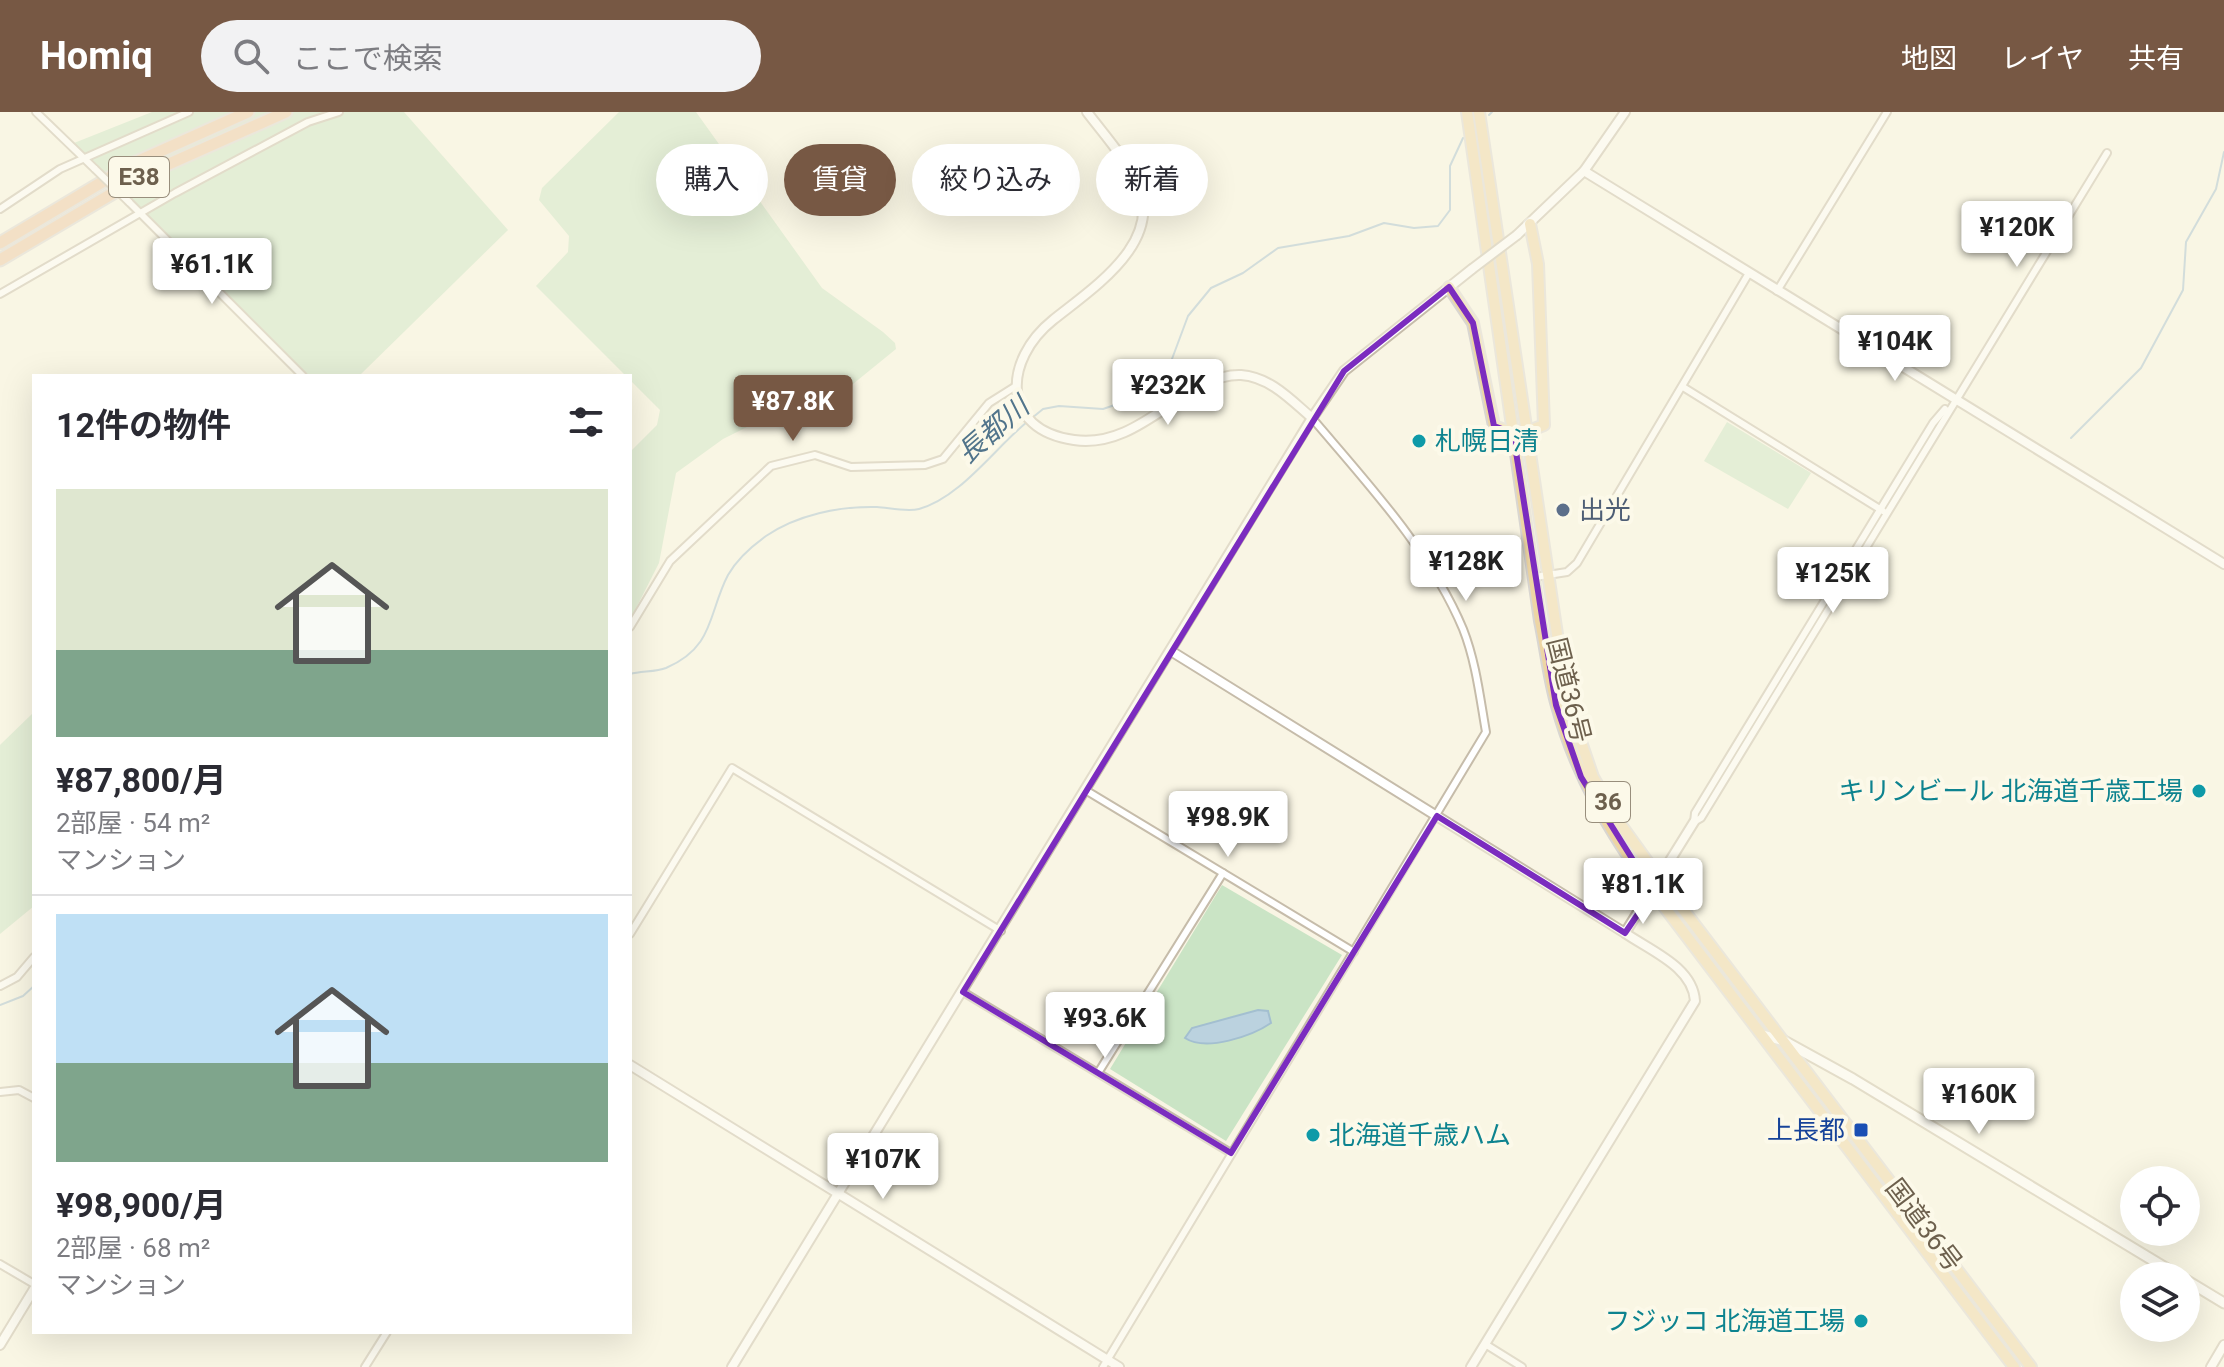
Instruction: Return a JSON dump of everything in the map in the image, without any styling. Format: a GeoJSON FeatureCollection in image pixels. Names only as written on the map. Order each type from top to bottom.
{"type":"FeatureCollection","features":[{"type":"Feature","properties":{"kind":"highway","name":"E38"},"geometry":{"type":"LineString","coordinates":[[0,243],[134,163],[248,112]]}},
{"type":"Feature","properties":{"kind":"highway","name":"E38"},"geometry":{"type":"LineString","coordinates":[[0,260],[142,176],[286,112]]}},
{"type":"Feature","properties":{"kind":"highway","name":"国道36号"},"geometry":{"type":"LineString","coordinates":[[1467,112],[1556,705],[1581,777],[1611,833],[1653,892],[2014,1367]]}},
{"type":"Feature","properties":{"kind":"highway","name":"国道36号"},"geometry":{"type":"LineString","coordinates":[[1479,112],[1567,701],[1593,777],[1621,825],[1660,879],[2031,1367]]}},
{"type":"Feature","properties":{"kind":"highway"},"geometry":{"type":"LineString","coordinates":[[1526,432],[1544,425],[1538,264],[1530,224]]}},
{"type":"Feature","properties":{"kind":"highway"},"geometry":{"type":"LineString","coordinates":[[1449,287],[1473,323],[1494,426],[1513,433]]}},
{"type":"Feature","properties":{"kind":"main road"},"geometry":{"type":"LineString","coordinates":[[1763,1035],[1784,1041],[2155,1262]]}},
{"type":"Feature","properties":{"kind":"main road"},"geometry":{"type":"LineString","coordinates":[[2200,1288],[2224,1303]]}},
{"type":"Feature","properties":{"kind":"street"},"geometry":{"type":"LineString","coordinates":[[36,112],[301,374]]}},
{"type":"Feature","properties":{"kind":"street"},"geometry":{"type":"LineString","coordinates":[[0,209],[60,169],[189,112]]}},
{"type":"Feature","properties":{"kind":"street"},"geometry":{"type":"LineString","coordinates":[[0,294],[142,215],[175,193],[308,122],[339,112]]}},
{"type":"Feature","properties":{"kind":"street"},"geometry":{"type":"LineString","coordinates":[[1087,112],[1135,177],[1143,208],[1140,231],[1134,245],[1104,279],[1027,345],[1018,363],[1016,386],[1024,409],[1033,422],[1052,434],[1072,440],[1100,440],[1141,424],[1204,386],[1237,375],[1270,383],[1312,418],[1382,501],[1433,572],[1463,630],[1476,676],[1486,732],[1105,1364]]}},
{"type":"Feature","properties":{"kind":"street"},"geometry":{"type":"LineString","coordinates":[[732,1367],[1087,791],[1312,418],[1344,371],[1530,224],[1584,171],[1625,112]]}},
{"type":"Feature","properties":{"kind":"street"},"geometry":{"type":"LineString","coordinates":[[1777,291],[1887,112]]}},
{"type":"Feature","properties":{"kind":"street"},"geometry":{"type":"LineString","coordinates":[[1625,933],[1694,822],[1701,818],[1883,511],[2107,153]]}},
{"type":"Feature","properties":{"kind":"street"},"geometry":{"type":"LineString","coordinates":[[1584,171],[2224,564]]}},
{"type":"Feature","properties":{"kind":"street"},"geometry":{"type":"LineString","coordinates":[[1535,577],[1567,572],[1577,563],[1749,273]]}},
{"type":"Feature","properties":{"kind":"street"},"geometry":{"type":"LineString","coordinates":[[632,623],[653,584],[670,561],[771,466],[815,455],[851,467],[925,465],[943,459],[989,403],[1016,386]]}},
{"type":"Feature","properties":{"kind":"street"},"geometry":{"type":"LineString","coordinates":[[1683,387],[1883,511]]}},
{"type":"Feature","properties":{"kind":"street"},"geometry":{"type":"LineString","coordinates":[[1171,651],[1625,933],[1685,973],[1694,985],[1695,1001],[1471,1367]]}},
{"type":"Feature","properties":{"kind":"street"},"geometry":{"type":"LineString","coordinates":[[632,931],[732,768],[1001,931]]}},
{"type":"Feature","properties":{"kind":"street"},"geometry":{"type":"LineString","coordinates":[[1087,791],[1354,952]]}},
{"type":"Feature","properties":{"kind":"street"},"geometry":{"type":"LineString","coordinates":[[1098,1073],[1223,873]]}},
{"type":"Feature","properties":{"kind":"street"},"geometry":{"type":"LineString","coordinates":[[0,986],[17,977],[32,959]]}},
{"type":"Feature","properties":{"kind":"street"},"geometry":{"type":"LineString","coordinates":[[963,992],[1231,1153]]}},
{"type":"Feature","properties":{"kind":"street"},"geometry":{"type":"LineString","coordinates":[[632,1066],[839,1192],[1105,1364],[1119,1367]]}},
{"type":"Feature","properties":{"kind":"street"},"geometry":{"type":"LineString","coordinates":[[0,1092],[19,1090],[32,1097]]}},
{"type":"Feature","properties":{"kind":"street"},"geometry":{"type":"LineString","coordinates":[[0,1264],[32,1285]]}},
{"type":"Feature","properties":{"kind":"street"},"geometry":{"type":"LineString","coordinates":[[0,1345],[32,1289]]}},
{"type":"Feature","properties":{"kind":"street"},"geometry":{"type":"LineString","coordinates":[[365,1367],[386,1334]]}},
{"type":"Feature","properties":{"kind":"street"},"geometry":{"type":"LineString","coordinates":[[1485,1344],[1522,1367]]}},
{"type":"Feature","properties":{"kind":"street"},"geometry":{"type":"LineString","coordinates":[[2211,1367],[2224,1345]]}},
{"type":"Feature","properties":{"kind":"highlighted area"},"geometry":{"type":"Polygon","coordinates":[[[1449,287],[1473,323],[1494,426],[1513,433],[1556,705],[1581,777],[1653,892],[1625,933],[1437,816],[1231,1153],[963,992],[1344,371],[1449,287]]]}},
{"type":"Feature","properties":{"kind":"green space"},"geometry":{"type":"Polygon","coordinates":[[[152,112],[404,112],[508,230],[361,374],[301,374],[74,143],[152,112]]]}},
{"type":"Feature","properties":{"kind":"green space"},"geometry":{"type":"Polygon","coordinates":[[[619,112],[696,112],[719,144],[656,144],[656,216],[768,216],[768,213],[822,288],[895,343],[896,349],[821,410],[757,422],[723,439],[676,473],[659,563],[632,616],[632,450],[657,425],[660,410],[632,382],[632,374],[624,374],[536,286],[568,252],[569,236],[539,200],[542,188],[619,112]]]}},
{"type":"Feature","properties":{"kind":"green space"},"geometry":{"type":"Polygon","coordinates":[[[1727,422],[1811,473],[1788,509],[1704,461],[1727,422]]]}},
{"type":"Feature","properties":{"kind":"green space"},"geometry":{"type":"Polygon","coordinates":[[[32,714],[32,908],[0,934],[0,745],[32,714]]]}},
{"type":"Feature","properties":{"kind":"green space"},"geometry":{"type":"Polygon","coordinates":[[[1222,885],[1342,955],[1226,1141],[1110,1069],[1222,885]]]}},
{"type":"Feature","properties":{"kind":"water"},"geometry":{"type":"Polygon","coordinates":[[[1258,1010],[1268,1011],[1271,1023],[1252,1033],[1216,1043],[1194,1042],[1185,1038],[1192,1028],[1258,1010]]]}},
{"type":"Feature","properties":{"kind":"waterway","name":"長都川"},"geometry":{"type":"LineString","coordinates":[[1489,115],[1492,112]]}},
{"type":"Feature","properties":{"kind":"waterway","name":"長都川"},"geometry":{"type":"LineString","coordinates":[[1032,418],[1043,409],[1059,406],[1103,409],[1138,397],[1169,367],[1188,316],[1211,288],[1243,273],[1278,248],[1349,236],[1384,223],[1414,228],[1438,226],[1450,210],[1450,166],[1463,138]]}},
{"type":"Feature","properties":{"kind":"waterway"},"geometry":{"type":"LineString","coordinates":[[2071,438],[2141,368],[2183,290],[2186,242],[2216,189],[2224,152]]}},
{"type":"Feature","properties":{"kind":"waterway","name":"長都川"},"geometry":{"type":"LineString","coordinates":[[632,674],[666,668],[694,650],[708,628],[728,575],[745,553],[766,536],[791,522],[833,510],[877,507],[914,510],[934,503],[963,483],[1027,422]]}},
{"type":"Feature","properties":{"kind":"waterway","name":"長都川"},"geometry":{"type":"LineString","coordinates":[[0,1005],[23,996],[32,988]]}},
{"type":"Feature","properties":{"kind":"place","name":"札幌日清"},"geometry":{"type":"Point","coordinates":[1419,441]}},
{"type":"Feature","properties":{"kind":"place","name":"出光"},"geometry":{"type":"Point","coordinates":[1563,510]}},
{"type":"Feature","properties":{"kind":"place","name":"キリンビール 北海道千歳工場"},"geometry":{"type":"Point","coordinates":[2199,791]}},
{"type":"Feature","properties":{"kind":"place","name":"上長都"},"geometry":{"type":"Point","coordinates":[1861,1130]}},
{"type":"Feature","properties":{"kind":"place","name":"北海道千歳ハム"},"geometry":{"type":"Point","coordinates":[1313,1135]}},
{"type":"Feature","properties":{"kind":"place","name":"フジッコ 北海道工場"},"geometry":{"type":"Point","coordinates":[1861,1321]}}]}
